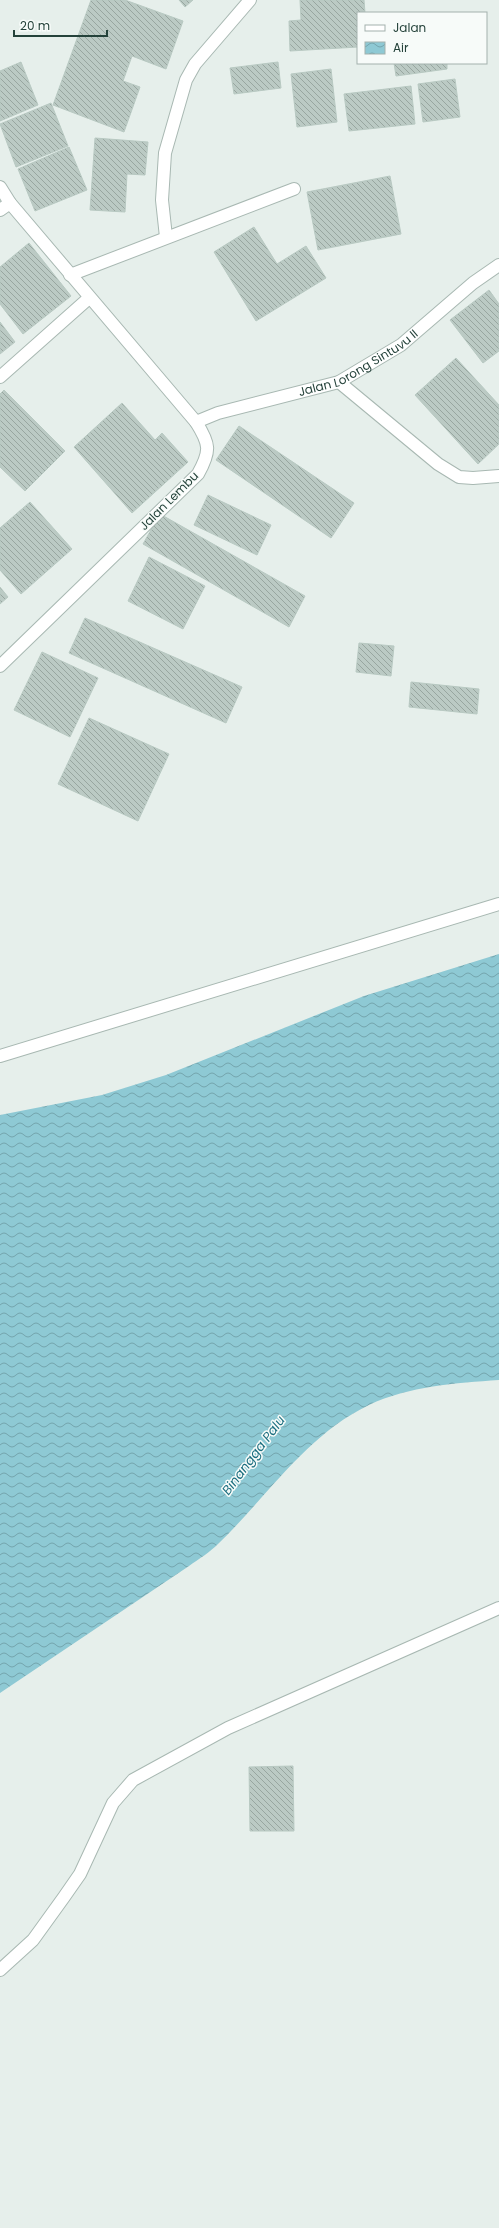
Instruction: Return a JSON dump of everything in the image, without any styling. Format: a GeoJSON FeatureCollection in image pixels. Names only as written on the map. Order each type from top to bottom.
{"type":"FeatureCollection","features":[{"type":"Feature","properties":{"kind":"street"},"geometry":{"type":"LineString","coordinates":[[166,237],[162,200],[166,153],[186,80],[195,64],[250,0]]}},
{"type":"Feature","properties":{"kind":"street","name":"Jalan Lembu"},"geometry":{"type":"LineString","coordinates":[[0,187],[10,203],[89,298],[196,422],[206,438],[208,455],[198,474],[0,666]]}},
{"type":"Feature","properties":{"kind":"street"},"geometry":{"type":"LineString","coordinates":[[70,275],[294,189]]}},
{"type":"Feature","properties":{"kind":"street"},"geometry":{"type":"LineString","coordinates":[[0,210],[10,203]]}},
{"type":"Feature","properties":{"kind":"street","name":"Jalan Lorong Sintuvu II"},"geometry":{"type":"LineString","coordinates":[[196,422],[218,413],[340,382],[401,346],[472,282],[499,265]]}},
{"type":"Feature","properties":{"kind":"street"},"geometry":{"type":"LineString","coordinates":[[0,377],[89,298]]}},
{"type":"Feature","properties":{"kind":"street"},"geometry":{"type":"LineString","coordinates":[[340,382],[443,467],[460,477],[473,478],[499,476]]}},
{"type":"Feature","properties":{"kind":"street"},"geometry":{"type":"LineString","coordinates":[[0,1056],[499,904]]}},
{"type":"Feature","properties":{"kind":"street"},"geometry":{"type":"LineString","coordinates":[[0,1970],[33,1940],[64,1897],[80,1874],[113,1803],[133,1780],[152,1768],[228,1728],[499,1608]]}},
{"type":"Feature","properties":{"kind":"water","name":"Binangga Palu"},"geometry":{"type":"Polygon","coordinates":[[[499,954],[499,1380],[433,1386],[416,1390],[369,1405],[346,1418],[306,1450],[212,1550],[0,1693],[0,1115],[102,1095],[166,1075],[364,996],[499,954]]]}},
{"type":"Feature","properties":{"kind":"building"},"geometry":{"type":"Polygon","coordinates":[[[91,0],[125,0],[183,21],[166,69],[132,56],[123,81],[140,87],[124,132],[53,105],[91,0]]]}},
{"type":"Feature","properties":{"kind":"building"},"geometry":{"type":"Polygon","coordinates":[[[179,0],[193,0],[185,7],[179,0]]]}},
{"type":"Feature","properties":{"kind":"building"},"geometry":{"type":"Polygon","coordinates":[[[300,0],[364,0],[365,12],[357,12],[357,47],[290,51],[289,21],[301,20],[300,0]]]}},
{"type":"Feature","properties":{"kind":"building"},"geometry":{"type":"Polygon","coordinates":[[[21,62],[38,105],[0,121],[0,71],[21,62]]]}},
{"type":"Feature","properties":{"kind":"building"},"geometry":{"type":"Polygon","coordinates":[[[278,62],[281,88],[234,94],[230,68],[278,62]]]}},
{"type":"Feature","properties":{"kind":"building"},"geometry":{"type":"Polygon","coordinates":[[[394,64],[447,64],[447,69],[396,76],[394,64]]]}},
{"type":"Feature","properties":{"kind":"building"},"geometry":{"type":"Polygon","coordinates":[[[331,69],[337,122],[297,127],[291,74],[331,69]]]}},
{"type":"Feature","properties":{"kind":"building"},"geometry":{"type":"Polygon","coordinates":[[[455,79],[460,117],[423,122],[418,84],[455,79]]]}},
{"type":"Feature","properties":{"kind":"building"},"geometry":{"type":"Polygon","coordinates":[[[411,86],[415,124],[349,131],[344,94],[411,86]]]}},
{"type":"Feature","properties":{"kind":"building"},"geometry":{"type":"Polygon","coordinates":[[[51,103],[68,146],[16,167],[0,124],[51,103]]]}},
{"type":"Feature","properties":{"kind":"building"},"geometry":{"type":"Polygon","coordinates":[[[95,138],[148,142],[145,175],[127,174],[125,212],[90,210],[95,138]]]}},
{"type":"Feature","properties":{"kind":"building"},"geometry":{"type":"Polygon","coordinates":[[[69,147],[87,190],[35,211],[18,169],[69,147]]]}},
{"type":"Feature","properties":{"kind":"building"},"geometry":{"type":"Polygon","coordinates":[[[390,176],[401,234],[318,250],[307,192],[390,176]]]}},
{"type":"Feature","properties":{"kind":"building"},"geometry":{"type":"Polygon","coordinates":[[[254,227],[277,264],[306,246],[326,278],[256,321],[214,252],[254,227]]]}},
{"type":"Feature","properties":{"kind":"building"},"geometry":{"type":"Polygon","coordinates":[[[29,243],[71,296],[23,334],[0,304],[0,267],[29,243]]]}},
{"type":"Feature","properties":{"kind":"building"},"geometry":{"type":"Polygon","coordinates":[[[489,290],[499,304],[499,351],[483,363],[450,320],[489,290]]]}},
{"type":"Feature","properties":{"kind":"building"},"geometry":{"type":"Polygon","coordinates":[[[0,322],[15,342],[0,354],[0,322]]]}},
{"type":"Feature","properties":{"kind":"building"},"geometry":{"type":"Polygon","coordinates":[[[456,358],[499,405],[499,444],[478,464],[415,395],[456,358]]]}},
{"type":"Feature","properties":{"kind":"building"},"geometry":{"type":"Polygon","coordinates":[[[4,390],[65,451],[25,491],[0,467],[0,394],[4,390]]]}},
{"type":"Feature","properties":{"kind":"building"},"geometry":{"type":"Polygon","coordinates":[[[122,403],[155,440],[162,433],[188,462],[132,513],[74,447],[122,403]]]}},
{"type":"Feature","properties":{"kind":"building"},"geometry":{"type":"Polygon","coordinates":[[[239,426],[354,503],[331,538],[216,460],[239,426]]]}},
{"type":"Feature","properties":{"kind":"building"},"geometry":{"type":"Polygon","coordinates":[[[208,495],[271,525],[257,555],[194,525],[208,495]]]}},
{"type":"Feature","properties":{"kind":"building"},"geometry":{"type":"Polygon","coordinates":[[[30,502],[72,549],[21,594],[0,570],[0,528],[30,502]]]}},
{"type":"Feature","properties":{"kind":"building"},"geometry":{"type":"Polygon","coordinates":[[[160,514],[305,596],[289,627],[143,544],[160,514]]]}},
{"type":"Feature","properties":{"kind":"building"},"geometry":{"type":"Polygon","coordinates":[[[149,557],[205,586],[183,629],[128,601],[149,557]]]}},
{"type":"Feature","properties":{"kind":"building"},"geometry":{"type":"Polygon","coordinates":[[[0,587],[8,597],[0,604],[0,587]]]}},
{"type":"Feature","properties":{"kind":"building"},"geometry":{"type":"Polygon","coordinates":[[[85,618],[242,687],[226,723],[69,653],[85,618]]]}},
{"type":"Feature","properties":{"kind":"building"},"geometry":{"type":"Polygon","coordinates":[[[359,643],[394,646],[391,676],[356,672],[359,643]]]}},
{"type":"Feature","properties":{"kind":"building"},"geometry":{"type":"Polygon","coordinates":[[[42,652],[98,678],[70,737],[14,710],[42,652]]]}},
{"type":"Feature","properties":{"kind":"building"},"geometry":{"type":"Polygon","coordinates":[[[411,682],[479,689],[477,714],[409,707],[411,682]]]}},
{"type":"Feature","properties":{"kind":"building"},"geometry":{"type":"Polygon","coordinates":[[[89,718],[169,754],[138,821],[58,784],[89,718]]]}},
{"type":"Feature","properties":{"kind":"building"},"geometry":{"type":"Polygon","coordinates":[[[293,1766],[294,1831],[250,1831],[249,1767],[293,1766]]]}}]}
